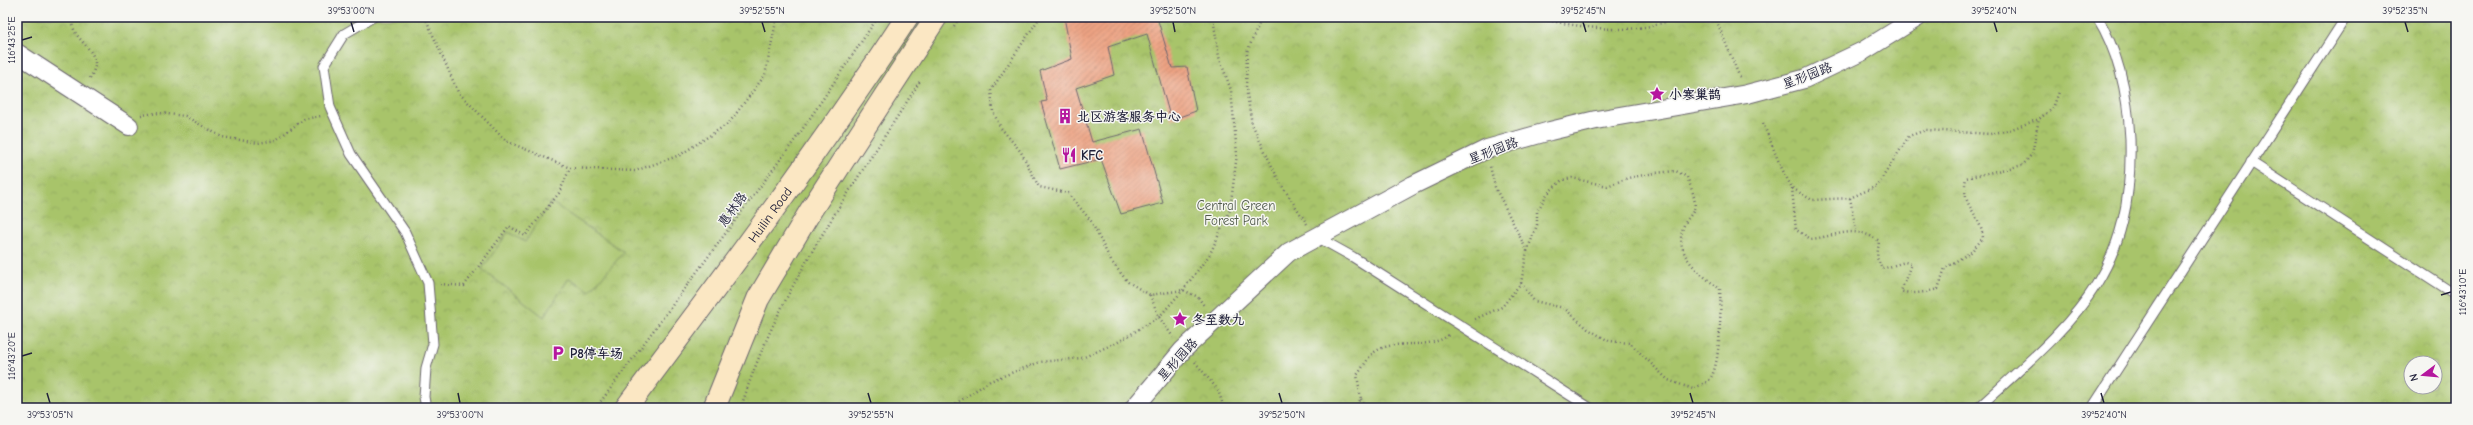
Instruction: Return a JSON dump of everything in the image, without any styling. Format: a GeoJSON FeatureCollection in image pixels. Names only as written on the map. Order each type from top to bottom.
{"type":"FeatureCollection","features":[{"type":"Feature","properties":{"kind":"main road","name":"Huilin Road"},"geometry":{"type":"LineString","coordinates":[[626,408],[737,260],[864,82],[907,17]]}},
{"type":"Feature","properties":{"kind":"main road"},"geometry":{"type":"LineString","coordinates":[[714,408],[758,300],[811,210],[944,24]]}},
{"type":"Feature","properties":{"kind":"street","name":"星形园路"},"geometry":{"type":"LineString","coordinates":[[1134,408],[1183,350],[1289,252],[1487,149],[1596,120],[1747,94],[1804,79],[1863,52],[1918,17]]}},
{"type":"Feature","properties":{"kind":"street"},"geometry":{"type":"LineString","coordinates":[[17,53],[129,126]]}},
{"type":"Feature","properties":{"kind":"lane"},"geometry":{"type":"LineString","coordinates":[[373,17],[344,34],[324,66],[330,108],[351,154],[405,232],[428,283],[433,344],[426,368],[424,397],[426,408]]}},
{"type":"Feature","properties":{"kind":"lane"},"geometry":{"type":"LineString","coordinates":[[1978,408],[2056,336],[2080,310],[2101,279],[2122,229],[2131,173],[2129,109],[2119,63],[2097,17]]}},
{"type":"Feature","properties":{"kind":"lane"},"geometry":{"type":"LineString","coordinates":[[2092,408],[2346,17]]}},
{"type":"Feature","properties":{"kind":"lane"},"geometry":{"type":"LineString","coordinates":[[2251,162],[2456,295]]}},
{"type":"Feature","properties":{"kind":"lane"},"geometry":{"type":"LineString","coordinates":[[1317,237],[1353,257],[1590,408]]}},
{"type":"Feature","properties":{"kind":"path"},"geometry":{"type":"LineString","coordinates":[[74,17],[76,35],[90,50],[95,66],[81,95]]}},
{"type":"Feature","properties":{"kind":"path"},"geometry":{"type":"LineString","coordinates":[[425,17],[458,92],[506,141],[570,168],[634,171],[680,155],[729,123],[764,75],[777,17]]}},
{"type":"Feature","properties":{"kind":"path","name":"惠林路"},"geometry":{"type":"LineString","coordinates":[[596,408],[795,139],[878,17]]}},
{"type":"Feature","properties":{"kind":"path"},"geometry":{"type":"LineString","coordinates":[[944,24],[960,17]]}},
{"type":"Feature","properties":{"kind":"path"},"geometry":{"type":"LineString","coordinates":[[1040,17],[991,90],[994,112],[1001,128],[1021,152],[1039,187],[1068,193],[1091,222],[1111,261],[1128,282],[1150,295],[1183,290],[1198,297],[1215,320]]}},
{"type":"Feature","properties":{"kind":"path"},"geometry":{"type":"LineString","coordinates":[[949,408],[990,381],[1040,362],[1082,358],[1118,342],[1159,317],[1183,290],[1210,254],[1230,210],[1237,154],[1231,90],[1219,56],[1213,17]]}},
{"type":"Feature","properties":{"kind":"path"},"geometry":{"type":"LineString","coordinates":[[1262,17],[1247,52],[1246,88],[1252,124],[1279,182],[1317,237]]}},
{"type":"Feature","properties":{"kind":"path"},"geometry":{"type":"LineString","coordinates":[[1533,17],[1570,25],[1609,28],[1655,26],[1677,17]]}},
{"type":"Feature","properties":{"kind":"path"},"geometry":{"type":"LineString","coordinates":[[1715,17],[1747,94]]}},
{"type":"Feature","properties":{"kind":"path"},"geometry":{"type":"LineString","coordinates":[[741,408],[748,385],[774,326],[809,258],[922,77]]}},
{"type":"Feature","properties":{"kind":"path"},"geometry":{"type":"LineString","coordinates":[[1792,188],[1812,200],[1850,198],[1878,186],[1909,136],[1926,130],[1990,134],[2039,119],[2053,108],[2058,92]]}},
{"type":"Feature","properties":{"kind":"path"},"geometry":{"type":"LineString","coordinates":[[129,126],[135,115],[159,113],[185,116],[222,137],[258,143],[276,140],[304,119],[320,117],[330,108]]}},
{"type":"Feature","properties":{"kind":"path"},"geometry":{"type":"LineString","coordinates":[[1763,122],[1780,165],[1792,188],[1796,230],[1811,239],[1856,230],[1869,234],[1879,241],[1877,258],[1882,269],[1904,262],[1912,264],[1901,291],[1908,293],[1938,288],[1945,268],[1971,252],[1983,238],[1982,224],[1965,199],[1966,178],[2023,165],[2032,154],[2039,119]]}},
{"type":"Feature","properties":{"kind":"path"},"geometry":{"type":"LineString","coordinates":[[1487,149],[1494,187],[1527,251]]}},
{"type":"Feature","properties":{"kind":"path"},"geometry":{"type":"LineString","coordinates":[[428,283],[464,286],[509,226],[525,236],[559,193],[570,168]]}},
{"type":"Feature","properties":{"kind":"path"},"geometry":{"type":"LineString","coordinates":[[1366,408],[1361,399],[1357,375],[1371,355],[1383,347],[1424,345],[1446,337],[1460,325],[1502,307],[1521,283],[1527,251],[1537,226],[1537,212],[1547,194],[1562,180],[1572,178],[1607,186],[1628,178],[1655,173],[1676,171],[1687,177],[1692,188],[1694,209],[1684,225],[1680,241],[1686,258],[1703,276],[1720,289],[1721,313],[1718,333],[1718,359],[1709,380],[1693,389],[1668,380],[1630,343],[1609,341],[1588,329],[1564,308],[1534,301],[1521,283]]}},
{"type":"Feature","properties":{"kind":"path"},"geometry":{"type":"LineString","coordinates":[[1850,198],[1856,230]]}},
{"type":"Feature","properties":{"kind":"path"},"geometry":{"type":"LineString","coordinates":[[1355,408],[1361,399]]}},
{"type":"Feature","properties":{"kind":"green space","name":"Central Green Forest Park"},"geometry":{"type":"Polygon","coordinates":[[[17,17],[2456,17],[2456,408],[17,408],[17,17]]]}},
{"type":"Feature","properties":{"kind":"green space"},"geometry":{"type":"Polygon","coordinates":[[[551,202],[624,252],[590,291],[569,278],[544,317],[482,269],[508,232],[525,242],[551,202]]]}},
{"type":"Feature","properties":{"kind":"building","name":"北区游客服务中心"},"geometry":{"type":"Polygon","coordinates":[[[1064,17],[1157,17],[1172,68],[1187,67],[1196,111],[1171,120],[1147,34],[1108,47],[1114,75],[1076,88],[1092,142],[1142,129],[1163,203],[1121,214],[1101,159],[1060,169],[1041,102],[1047,101],[1040,71],[1072,59],[1064,17]]]}},
{"type":"Feature","properties":{"kind":"place","name":"小寒巢鹊"},"geometry":{"type":"Point","coordinates":[1657,94]}},
{"type":"Feature","properties":{"kind":"place","name":"北区游客服务中心"},"geometry":{"type":"Point","coordinates":[1065,116]}},
{"type":"Feature","properties":{"kind":"place","name":"KFC"},"geometry":{"type":"Point","coordinates":[1069,155]}},
{"type":"Feature","properties":{"kind":"place","name":"冬至数九"},"geometry":{"type":"Point","coordinates":[1180,319]}},
{"type":"Feature","properties":{"kind":"place","name":"P8停车场"},"geometry":{"type":"Point","coordinates":[558,353]}}]}
